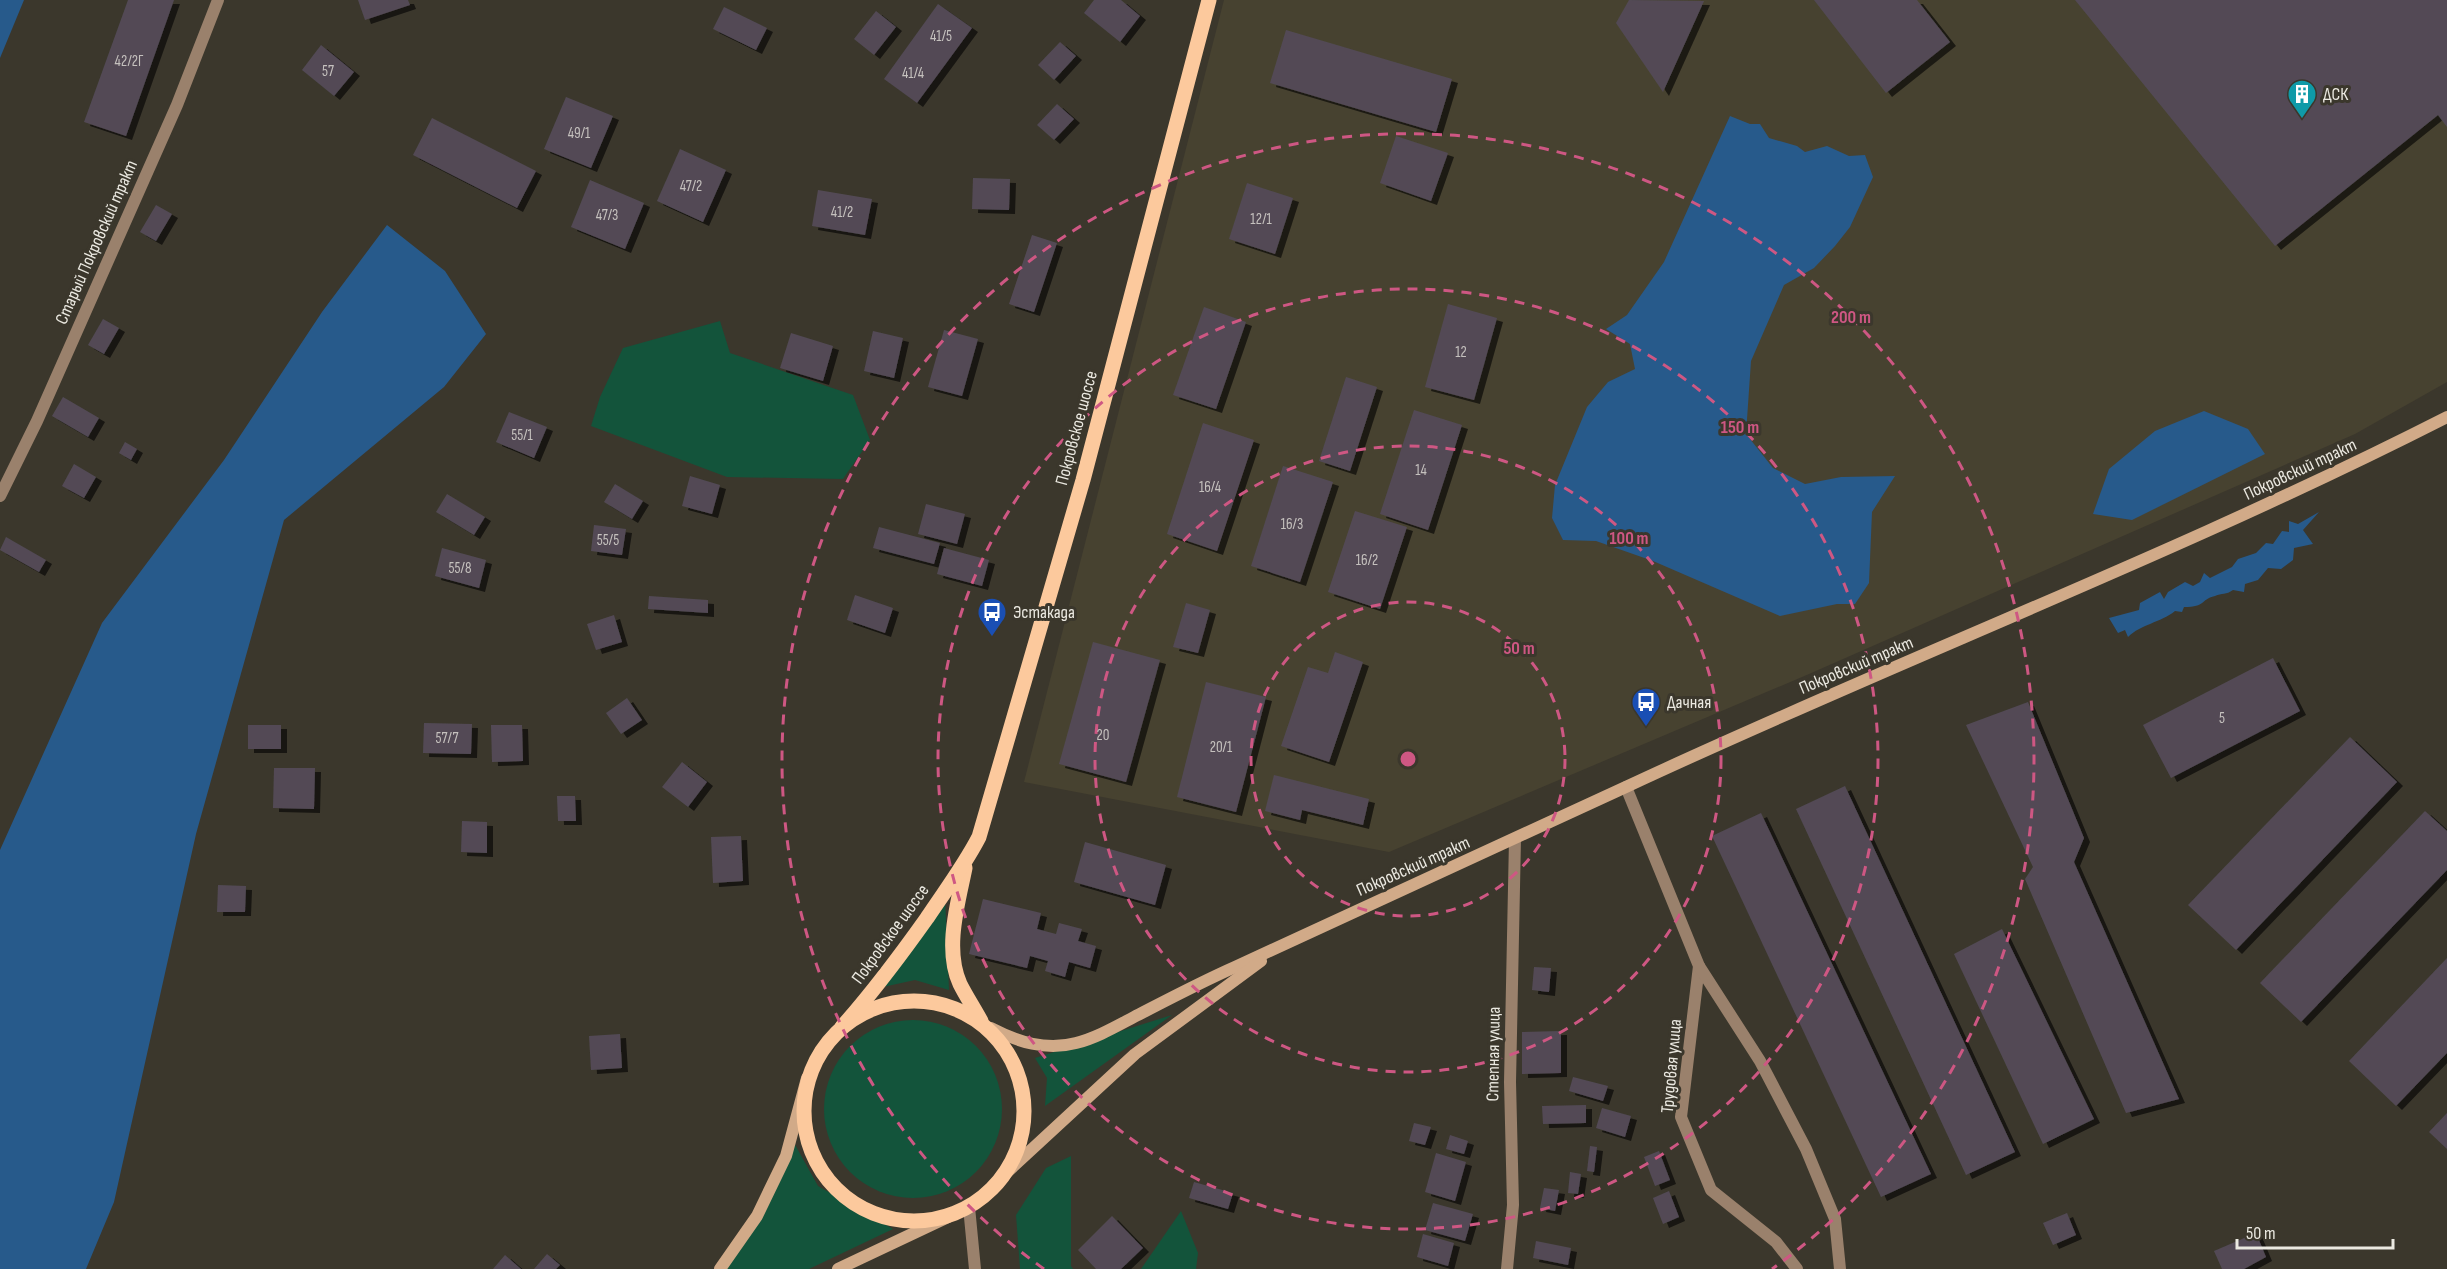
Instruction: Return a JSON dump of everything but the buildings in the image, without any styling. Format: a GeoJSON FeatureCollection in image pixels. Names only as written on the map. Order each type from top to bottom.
{"type":"FeatureCollection","features":[{"type":"Feature","properties":{"kind":"main road","name":"Покровское шоссе"},"geometry":{"type":"LineString","coordinates":[[966,862],[956,917],[954,956],[959,982],[986,1024],[1011,1054],[1021,1081],[1023,1112],[1019,1145],[1004,1175],[988,1193],[969,1207],[948,1217],[918,1222],[888,1219],[860,1209],[835,1190],[817,1166],[806,1138],[802,1108],[807,1078],[821,1050],[874,990],[966,862],[979,837],[1080,491],[1209,0]]}},
{"type":"Feature","properties":{"kind":"main road","name":"Покровский тракт"},"geometry":{"type":"LineString","coordinates":[[1279,948],[1626,787],[1946,644],[2102,579],[2339,472],[2447,417]]}},
{"type":"Feature","properties":{"kind":"main road"},"geometry":{"type":"LineString","coordinates":[[842,1027],[875,1008],[912,1001],[944,1003],[1016,1041],[1044,1046],[1073,1044],[1102,1033],[1279,948]]}},
{"type":"Feature","properties":{"kind":"main road"},"geometry":{"type":"LineString","coordinates":[[1004,1175],[1135,1054],[1279,948]]}},
{"type":"Feature","properties":{"kind":"main road"},"geometry":{"type":"LineString","coordinates":[[720,1269],[757,1215],[786,1156],[807,1078]]}},
{"type":"Feature","properties":{"kind":"main road"},"geometry":{"type":"LineString","coordinates":[[838,1269],[948,1217]]}},
{"type":"Feature","properties":{"kind":"street","name":"Старый Покровский тракт"},"geometry":{"type":"LineString","coordinates":[[0,496],[37,420],[172,116],[218,0]]}},
{"type":"Feature","properties":{"kind":"street","name":"Трудовая улица"},"geometry":{"type":"LineString","coordinates":[[1626,787],[1699,966],[1760,1061],[1806,1149],[1835,1219],[1840,1269]]}},
{"type":"Feature","properties":{"kind":"street","name":"Степная улица"},"geometry":{"type":"LineString","coordinates":[[1507,1269],[1513,1205],[1510,1082],[1515,839]]}},
{"type":"Feature","properties":{"kind":"street","name":"Трудовая улица"},"geometry":{"type":"LineString","coordinates":[[1699,966],[1681,1117],[1711,1190],[1776,1242],[1797,1269]]}},
{"type":"Feature","properties":{"kind":"street"},"geometry":{"type":"LineString","coordinates":[[969,1207],[975,1269]]}},
{"type":"Feature","properties":{"kind":"shaded area"},"geometry":{"type":"Polygon","coordinates":[[[1224,0],[2447,0],[2447,382],[2355,434],[1809,674],[1389,852],[1024,782],[1224,0]]]}},
{"type":"Feature","properties":{"kind":"green space"},"geometry":{"type":"Polygon","coordinates":[[[720,321],[730,353],[853,395],[870,440],[843,479],[727,477],[591,426],[600,397],[623,348],[720,321]]]}},
{"type":"Feature","properties":{"kind":"green space"},"geometry":{"type":"Polygon","coordinates":[[[945,897],[949,990],[915,980],[883,987],[945,897]]]}},
{"type":"Feature","properties":{"kind":"green space"},"geometry":{"type":"Polygon","coordinates":[[[1172,1015],[1045,1106],[1047,1078],[1035,1058],[1172,1015]]]}},
{"type":"Feature","properties":{"kind":"green space"},"geometry":{"type":"Polygon","coordinates":[[[913,1020],[947,1027],[976,1046],[995,1075],[1002,1109],[995,1143],[976,1172],[947,1191],[913,1198],[879,1191],[850,1172],[831,1143],[824,1109],[831,1075],[850,1046],[879,1027],[913,1020]]]}},
{"type":"Feature","properties":{"kind":"green space"},"geometry":{"type":"Polygon","coordinates":[[[793,1141],[818,1186],[893,1229],[809,1269],[723,1269],[793,1141]]]}},
{"type":"Feature","properties":{"kind":"green space"},"geometry":{"type":"Polygon","coordinates":[[[1071,1156],[1071,1266],[1073,1269],[1020,1269],[1016,1215],[1046,1168],[1071,1156]]]}},
{"type":"Feature","properties":{"kind":"green space"},"geometry":{"type":"Polygon","coordinates":[[[1181,1211],[1198,1253],[1196,1269],[1141,1269],[1181,1211]]]}},
{"type":"Feature","properties":{"kind":"water"},"geometry":{"type":"Polygon","coordinates":[[[0,0],[24,0],[0,58],[0,0]]]}},
{"type":"Feature","properties":{"kind":"water"},"geometry":{"type":"Polygon","coordinates":[[[1730,116],[1750,124],[1760,124],[1769,138],[1797,146],[1805,152],[1827,146],[1849,156],[1865,155],[1873,177],[1850,227],[1835,246],[1814,268],[1784,285],[1751,361],[1746,434],[1773,468],[1805,484],[1841,477],[1895,476],[1872,512],[1869,583],[1855,604],[1837,604],[1780,616],[1653,561],[1596,541],[1563,540],[1552,518],[1555,485],[1587,407],[1608,382],[1635,369],[1630,344],[1606,329],[1627,315],[1664,262],[1730,116]]]}},
{"type":"Feature","properties":{"kind":"water"},"geometry":{"type":"Polygon","coordinates":[[[387,225],[445,271],[486,334],[444,387],[284,520],[196,834],[114,1202],[86,1269],[0,1269],[0,850],[102,623],[224,460],[322,312],[387,225]]]}},
{"type":"Feature","properties":{"kind":"water"},"geometry":{"type":"Polygon","coordinates":[[[2204,411],[2248,429],[2265,454],[2132,520],[2093,514],[2109,469],[2155,431],[2204,411]]]}},
{"type":"Feature","properties":{"kind":"water"},"geometry":{"type":"Polygon","coordinates":[[[2319,512],[2303,530],[2313,544],[2294,548],[2293,560],[2281,569],[2268,568],[2258,580],[2245,584],[2244,592],[2233,590],[2210,598],[2200,605],[2184,607],[2182,612],[2175,611],[2128,637],[2125,630],[2118,633],[2109,618],[2139,610],[2140,603],[2160,592],[2164,599],[2168,592],[2185,582],[2193,586],[2200,582],[2204,573],[2210,578],[2232,567],[2238,559],[2256,553],[2266,543],[2273,544],[2282,531],[2289,532],[2289,521],[2298,524],[2319,512]]]}},
{"type":"Feature","properties":{"kind":"place","name":"ДСК"},"geometry":{"type":"Point","coordinates":[2302,120]}},
{"type":"Feature","properties":{"kind":"place","name":"Эстакада"},"geometry":{"type":"Point","coordinates":[992,638]}},
{"type":"Feature","properties":{"kind":"place","name":"Дачная"},"geometry":{"type":"Point","coordinates":[1646,728]}}]}
